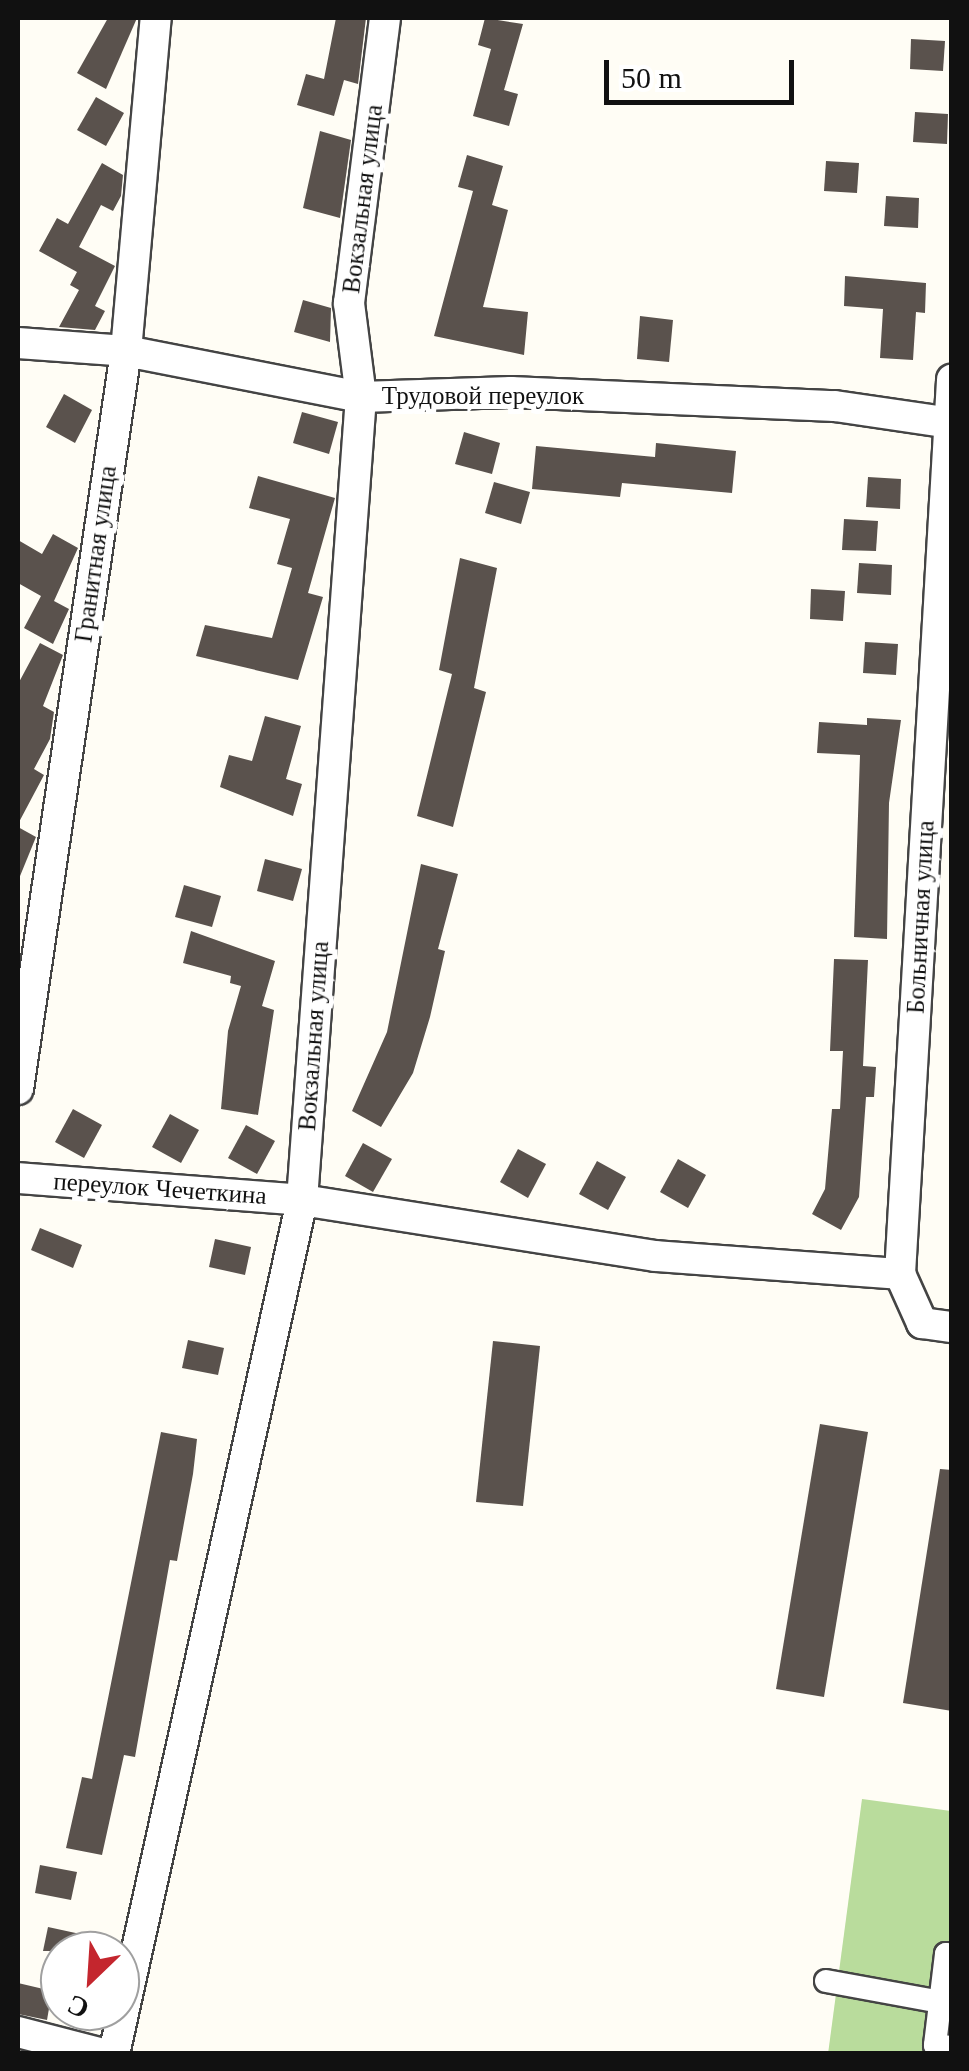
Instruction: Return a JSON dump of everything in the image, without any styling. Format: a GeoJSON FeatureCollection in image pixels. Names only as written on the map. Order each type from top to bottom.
{"type":"FeatureCollection","features":[{"type":"Feature","properties":{"kind":"street","name":"Гранитная улица"},"geometry":{"type":"LineString","coordinates":[[18,1089],[126,351],[156,18]]}},
{"type":"Feature","properties":{"kind":"street","name":"Вокзальная улица"},"geometry":{"type":"LineString","coordinates":[[112,2049],[302,1200],[361,397],[349,302],[385,18]]}},
{"type":"Feature","properties":{"kind":"street","name":"Трудовой переулок"},"geometry":{"type":"LineString","coordinates":[[18,344],[126,351],[361,397],[511,392],[836,406],[950,423]]}},
{"type":"Feature","properties":{"kind":"street","name":"Больничная улица"},"geometry":{"type":"LineString","coordinates":[[900,1274],[952,380]]}},
{"type":"Feature","properties":{"kind":"street","name":"переулок Чечеткина"},"geometry":{"type":"LineString","coordinates":[[18,1178],[302,1200],[655,1256],[900,1274]]}},
{"type":"Feature","properties":{"kind":"street"},"geometry":{"type":"LineString","coordinates":[[900,1274],[922,1322],[952,1327]]}},
{"type":"Feature","properties":{"kind":"street"},"geometry":{"type":"LineString","coordinates":[[952,1955],[946,1954],[935,2045],[952,2047]]}},
{"type":"Feature","properties":{"kind":"street"},"geometry":{"type":"LineString","coordinates":[[826,1981],[940,2002]]}},
{"type":"Feature","properties":{"kind":"street"},"geometry":{"type":"LineString","coordinates":[[18,2032],[112,2049]]}},
{"type":"Feature","properties":{"kind":"green space"},"geometry":{"type":"Polygon","coordinates":[[[862,1799],[951,1811],[951,2053],[828,2054],[862,1799]]]}},
{"type":"Feature","properties":{"kind":"building"},"geometry":{"type":"Polygon","coordinates":[[[108,18],[137,18],[106,89],[77,73],[108,18]]]}},
{"type":"Feature","properties":{"kind":"building"},"geometry":{"type":"Polygon","coordinates":[[[336,18],[366,18],[358,84],[344,80],[334,116],[297,105],[306,74],[324,79],[336,18]]]}},
{"type":"Feature","properties":{"kind":"building"},"geometry":{"type":"Polygon","coordinates":[[[485,18],[523,24],[504,90],[518,94],[509,126],[473,116],[491,49],[478,45],[485,18]]]}},
{"type":"Feature","properties":{"kind":"building"},"geometry":{"type":"Polygon","coordinates":[[[911,39],[945,41],[943,71],[910,69],[911,39]]]}},
{"type":"Feature","properties":{"kind":"building"},"geometry":{"type":"Polygon","coordinates":[[[96,97],[124,113],[106,146],[77,130],[96,97]]]}},
{"type":"Feature","properties":{"kind":"building"},"geometry":{"type":"Polygon","coordinates":[[[915,112],[948,114],[947,144],[913,142],[915,112]]]}},
{"type":"Feature","properties":{"kind":"building"},"geometry":{"type":"Polygon","coordinates":[[[320,131],[351,140],[340,218],[303,208],[320,131]]]}},
{"type":"Feature","properties":{"kind":"building"},"geometry":{"type":"Polygon","coordinates":[[[467,155],[503,166],[492,205],[508,210],[483,307],[528,312],[524,355],[434,336],[473,191],[458,187],[467,155]]]}},
{"type":"Feature","properties":{"kind":"building"},"geometry":{"type":"Polygon","coordinates":[[[826,161],[859,163],[857,193],[824,191],[826,161]]]}},
{"type":"Feature","properties":{"kind":"building"},"geometry":{"type":"Polygon","coordinates":[[[102,163],[123,175],[121,196],[113,211],[101,205],[79,247],[115,266],[95,306],[105,311],[95,330],[59,327],[79,290],[70,285],[77,272],[39,251],[57,218],[68,224],[102,163]]]}},
{"type":"Feature","properties":{"kind":"building"},"geometry":{"type":"Polygon","coordinates":[[[886,196],[919,198],[918,228],[884,226],[886,196]]]}},
{"type":"Feature","properties":{"kind":"building"},"geometry":{"type":"Polygon","coordinates":[[[845,276],[926,283],[925,313],[916,312],[913,360],[880,358],[883,309],[844,306],[845,276]]]}},
{"type":"Feature","properties":{"kind":"building"},"geometry":{"type":"Polygon","coordinates":[[[303,300],[331,308],[330,342],[294,332],[303,300]]]}},
{"type":"Feature","properties":{"kind":"building"},"geometry":{"type":"Polygon","coordinates":[[[640,316],[673,320],[669,362],[637,359],[640,316]]]}},
{"type":"Feature","properties":{"kind":"building"},"geometry":{"type":"Polygon","coordinates":[[[64,394],[92,410],[75,443],[46,427],[64,394]]]}},
{"type":"Feature","properties":{"kind":"building"},"geometry":{"type":"Polygon","coordinates":[[[302,412],[338,422],[329,454],[293,443],[302,412]]]}},
{"type":"Feature","properties":{"kind":"building"},"geometry":{"type":"Polygon","coordinates":[[[464,432],[500,443],[492,474],[455,464],[464,432]]]}},
{"type":"Feature","properties":{"kind":"building"},"geometry":{"type":"Polygon","coordinates":[[[656,443],[736,451],[732,493],[622,483],[620,497],[532,489],[536,446],[655,457],[656,443]]]}},
{"type":"Feature","properties":{"kind":"building"},"geometry":{"type":"Polygon","coordinates":[[[258,476],[335,498],[308,593],[323,597],[298,680],[196,656],[205,625],[272,638],[292,568],[277,564],[290,519],[249,508],[258,476]]]}},
{"type":"Feature","properties":{"kind":"building"},"geometry":{"type":"Polygon","coordinates":[[[868,477],[901,479],[900,509],[866,507],[868,477]]]}},
{"type":"Feature","properties":{"kind":"building"},"geometry":{"type":"Polygon","coordinates":[[[494,482],[530,492],[521,524],[485,513],[494,482]]]}},
{"type":"Feature","properties":{"kind":"building"},"geometry":{"type":"Polygon","coordinates":[[[844,519],[878,521],[876,551],[842,550],[844,519]]]}},
{"type":"Feature","properties":{"kind":"building"},"geometry":{"type":"Polygon","coordinates":[[[53,534],[78,548],[54,601],[69,609],[53,644],[24,628],[41,596],[18,583],[18,540],[42,554],[53,534]]]}},
{"type":"Feature","properties":{"kind":"building"},"geometry":{"type":"Polygon","coordinates":[[[460,558],[497,568],[474,688],[486,692],[453,827],[417,816],[452,674],[439,670],[460,558]]]}},
{"type":"Feature","properties":{"kind":"building"},"geometry":{"type":"Polygon","coordinates":[[[859,563],[892,565],[891,595],[857,593],[859,563]]]}},
{"type":"Feature","properties":{"kind":"building"},"geometry":{"type":"Polygon","coordinates":[[[811,589],[845,591],[843,621],[810,619],[811,589]]]}},
{"type":"Feature","properties":{"kind":"building"},"geometry":{"type":"Polygon","coordinates":[[[865,642],[898,644],[896,675],[863,673],[865,642]]]}},
{"type":"Feature","properties":{"kind":"building"},"geometry":{"type":"Polygon","coordinates":[[[40,643],[63,655],[43,706],[54,712],[50,739],[34,769],[44,775],[18,824],[18,684],[40,643]]]}},
{"type":"Feature","properties":{"kind":"building"},"geometry":{"type":"Polygon","coordinates":[[[265,716],[301,726],[286,779],[302,784],[293,816],[220,787],[229,755],[252,761],[265,716]]]}},
{"type":"Feature","properties":{"kind":"building"},"geometry":{"type":"Polygon","coordinates":[[[867,718],[901,720],[889,803],[887,939],[854,937],[860,755],[817,753],[819,722],[867,725],[867,718]]]}},
{"type":"Feature","properties":{"kind":"building"},"geometry":{"type":"Polygon","coordinates":[[[18,827],[36,837],[18,881],[18,827]]]}},
{"type":"Feature","properties":{"kind":"building"},"geometry":{"type":"Polygon","coordinates":[[[265,859],[302,869],[293,901],[257,891],[265,859]]]}},
{"type":"Feature","properties":{"kind":"building"},"geometry":{"type":"Polygon","coordinates":[[[421,864],[458,874],[438,949],[445,951],[413,1073],[381,1127],[352,1111],[387,1032],[421,864]]]}},
{"type":"Feature","properties":{"kind":"building"},"geometry":{"type":"Polygon","coordinates":[[[184,885],[221,896],[212,927],[175,917],[184,885]]]}},
{"type":"Feature","properties":{"kind":"building"},"geometry":{"type":"Polygon","coordinates":[[[191,931],[275,961],[262,1006],[274,1010],[258,1115],[221,1109],[228,1031],[241,986],[230,983],[231,976],[183,963],[191,931]]]}},
{"type":"Feature","properties":{"kind":"building"},"geometry":{"type":"Polygon","coordinates":[[[834,959],[868,960],[863,1066],[876,1067],[874,1097],[866,1097],[859,1197],[841,1230],[812,1214],[825,1189],[832,1109],[840,1109],[843,1051],[830,1051],[834,959]]]}},
{"type":"Feature","properties":{"kind":"building"},"geometry":{"type":"Polygon","coordinates":[[[73,1109],[102,1125],[84,1158],[55,1142],[73,1109]]]}},
{"type":"Feature","properties":{"kind":"building"},"geometry":{"type":"Polygon","coordinates":[[[170,1114],[199,1130],[181,1163],[152,1147],[170,1114]]]}},
{"type":"Feature","properties":{"kind":"building"},"geometry":{"type":"Polygon","coordinates":[[[246,1125],[275,1141],[257,1174],[228,1158],[246,1125]]]}},
{"type":"Feature","properties":{"kind":"building"},"geometry":{"type":"Polygon","coordinates":[[[363,1143],[392,1159],[373,1192],[345,1176],[363,1143]]]}},
{"type":"Feature","properties":{"kind":"building"},"geometry":{"type":"Polygon","coordinates":[[[518,1149],[546,1164],[528,1198],[500,1182],[518,1149]]]}},
{"type":"Feature","properties":{"kind":"building"},"geometry":{"type":"Polygon","coordinates":[[[678,1159],[706,1175],[688,1208],[660,1192],[678,1159]]]}},
{"type":"Feature","properties":{"kind":"building"},"geometry":{"type":"Polygon","coordinates":[[[597,1161],[626,1177],[608,1210],[579,1194],[597,1161]]]}},
{"type":"Feature","properties":{"kind":"building"},"geometry":{"type":"Polygon","coordinates":[[[40,1228],[82,1245],[73,1268],[31,1250],[40,1228]]]}},
{"type":"Feature","properties":{"kind":"building"},"geometry":{"type":"Polygon","coordinates":[[[215,1239],[251,1247],[245,1275],[209,1267],[215,1239]]]}},
{"type":"Feature","properties":{"kind":"building"},"geometry":{"type":"Polygon","coordinates":[[[188,1340],[224,1348],[218,1375],[182,1368],[188,1340]]]}},
{"type":"Feature","properties":{"kind":"building"},"geometry":{"type":"Polygon","coordinates":[[[493,1341],[540,1346],[523,1506],[476,1502],[493,1341]]]}},
{"type":"Feature","properties":{"kind":"building"},"geometry":{"type":"Polygon","coordinates":[[[820,1424],[868,1432],[824,1697],[776,1689],[820,1424]]]}},
{"type":"Feature","properties":{"kind":"building"},"geometry":{"type":"Polygon","coordinates":[[[161,1432],[197,1439],[193,1474],[177,1561],[170,1560],[135,1757],[124,1755],[102,1855],[66,1848],[82,1777],[92,1779],[161,1432]]]}},
{"type":"Feature","properties":{"kind":"building"},"geometry":{"type":"Polygon","coordinates":[[[940,1469],[952,1470],[952,1711],[903,1703],[940,1469]]]}},
{"type":"Feature","properties":{"kind":"building"},"geometry":{"type":"Polygon","coordinates":[[[40,1865],[77,1872],[71,1900],[35,1893],[40,1865]]]}},
{"type":"Feature","properties":{"kind":"building"},"geometry":{"type":"Polygon","coordinates":[[[18,1983],[40,1988],[40,2019],[18,2014],[18,1983]]]}}]}
